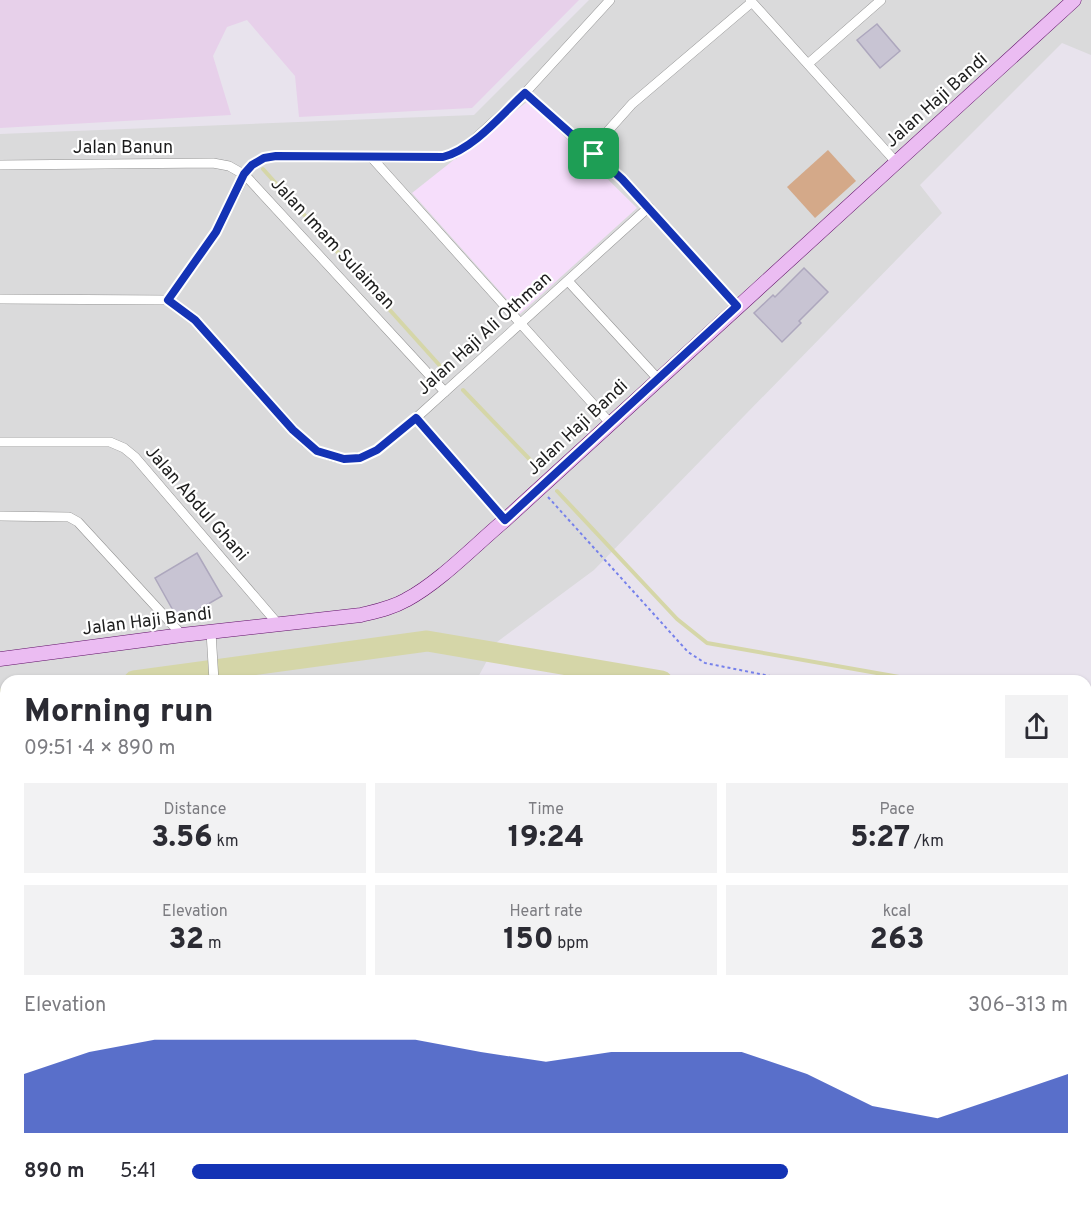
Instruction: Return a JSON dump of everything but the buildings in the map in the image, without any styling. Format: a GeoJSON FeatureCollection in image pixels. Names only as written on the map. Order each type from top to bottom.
{"type":"FeatureCollection","features":[{"type":"Feature","properties":{"kind":"street"},"geometry":{"type":"LineString","coordinates":[[244,174],[252,165],[264,158],[276,156],[372,158],[443,157],[454,154],[467,146],[525,93],[610,0]]}},
{"type":"Feature","properties":{"kind":"street"},"geometry":{"type":"LineString","coordinates":[[809,63],[881,0]]}},
{"type":"Feature","properties":{"kind":"street","name":"Jalan Haji Bandi"},"geometry":{"type":"LineString","coordinates":[[1,658],[362,615],[400,603],[426,587],[505,520],[1074,0]]}},
{"type":"Feature","properties":{"kind":"street"},"geometry":{"type":"LineString","coordinates":[[594,154],[607,132],[632,104],[751,1],[896,162]]}},
{"type":"Feature","properties":{"kind":"street"},"geometry":{"type":"LineString","coordinates":[[525,93],[649,207],[737,306]]}},
{"type":"Feature","properties":{"kind":"street"},"geometry":{"type":"LineString","coordinates":[[372,158],[610,423]]}},
{"type":"Feature","properties":{"kind":"street","name":"Jalan Banun"},"geometry":{"type":"LineString","coordinates":[[0,165],[213,163],[229,166],[244,174]]}},
{"type":"Feature","properties":{"kind":"street","name":"Jalan Imam Sulaiman"},"geometry":{"type":"LineString","coordinates":[[168,300],[216,232],[244,174],[445,392]]}},
{"type":"Feature","properties":{"kind":"street","name":"Jalan Haji Ali Othman"},"geometry":{"type":"LineString","coordinates":[[168,300],[195,320],[293,430],[317,451],[344,459],[360,458],[377,450],[416,418],[649,207]]}},
{"type":"Feature","properties":{"kind":"street"},"geometry":{"type":"LineString","coordinates":[[568,281],[658,379]]}},
{"type":"Feature","properties":{"kind":"street"},"geometry":{"type":"LineString","coordinates":[[0,299],[168,300]]}},
{"type":"Feature","properties":{"kind":"street"},"geometry":{"type":"LineString","coordinates":[[416,418],[505,520]]}},
{"type":"Feature","properties":{"kind":"street","name":"Jalan Abdul Ghani"},"geometry":{"type":"LineString","coordinates":[[0,442],[110,442],[124,448],[135,457],[278,624]]}},
{"type":"Feature","properties":{"kind":"street"},"geometry":{"type":"LineString","coordinates":[[0,516],[69,517],[78,522],[183,635]]}},
{"type":"Feature","properties":{"kind":"street"},"geometry":{"type":"LineString","coordinates":[[211,632],[214,675]]}},
{"type":"Feature","properties":{"kind":"path"},"geometry":{"type":"LineString","coordinates":[[540,488],[688,652],[705,663],[765,675]]}},
{"type":"Feature","properties":{"kind":"shaded area"},"geometry":{"type":"Polygon","coordinates":[[[0,0],[579,0],[472,108],[299,117],[295,76],[247,20],[227,27],[213,56],[231,115],[0,128],[0,0]]]}},
{"type":"Feature","properties":{"kind":"shaded area"},"geometry":{"type":"Polygon","coordinates":[[[589,0],[1091,0],[1091,55],[1062,43],[920,185],[942,213],[594,570],[497,642],[479,675],[0,675],[0,134],[474,115],[589,0]]]}},
{"type":"Feature","properties":{"kind":"shaded area"},"geometry":{"type":"Polygon","coordinates":[[[528,101],[637,208],[520,314],[412,193],[528,101]]]}},
{"type":"Feature","properties":{"kind":"shaded area"},"geometry":{"type":"Polygon","coordinates":[[[828,150],[856,181],[815,218],[787,187],[828,150]]]}},
{"type":"Feature","properties":{"kind":"waterway"},"geometry":{"type":"LineString","coordinates":[[263,169],[442,368]]}},
{"type":"Feature","properties":{"kind":"waterway"},"geometry":{"type":"LineString","coordinates":[[463,390],[538,468]]}},
{"type":"Feature","properties":{"kind":"waterway"},"geometry":{"type":"LineString","coordinates":[[557,491],[677,619],[707,643],[888,675]]}},
{"type":"Feature","properties":{"kind":"waterway"},"geometry":{"type":"LineString","coordinates":[[178,675],[427,641],[627,675]]}},
{"type":"Feature","properties":{"kind":"route"},"geometry":{"type":"LineString","coordinates":[[525,93],[594,154],[649,207],[737,306],[505,520],[416,418],[377,450],[360,458],[344,459],[317,451],[304,442],[195,320],[168,300],[216,232],[244,174],[252,165],[264,158],[276,156],[443,157],[454,154],[467,146],[525,93]]}}]}
